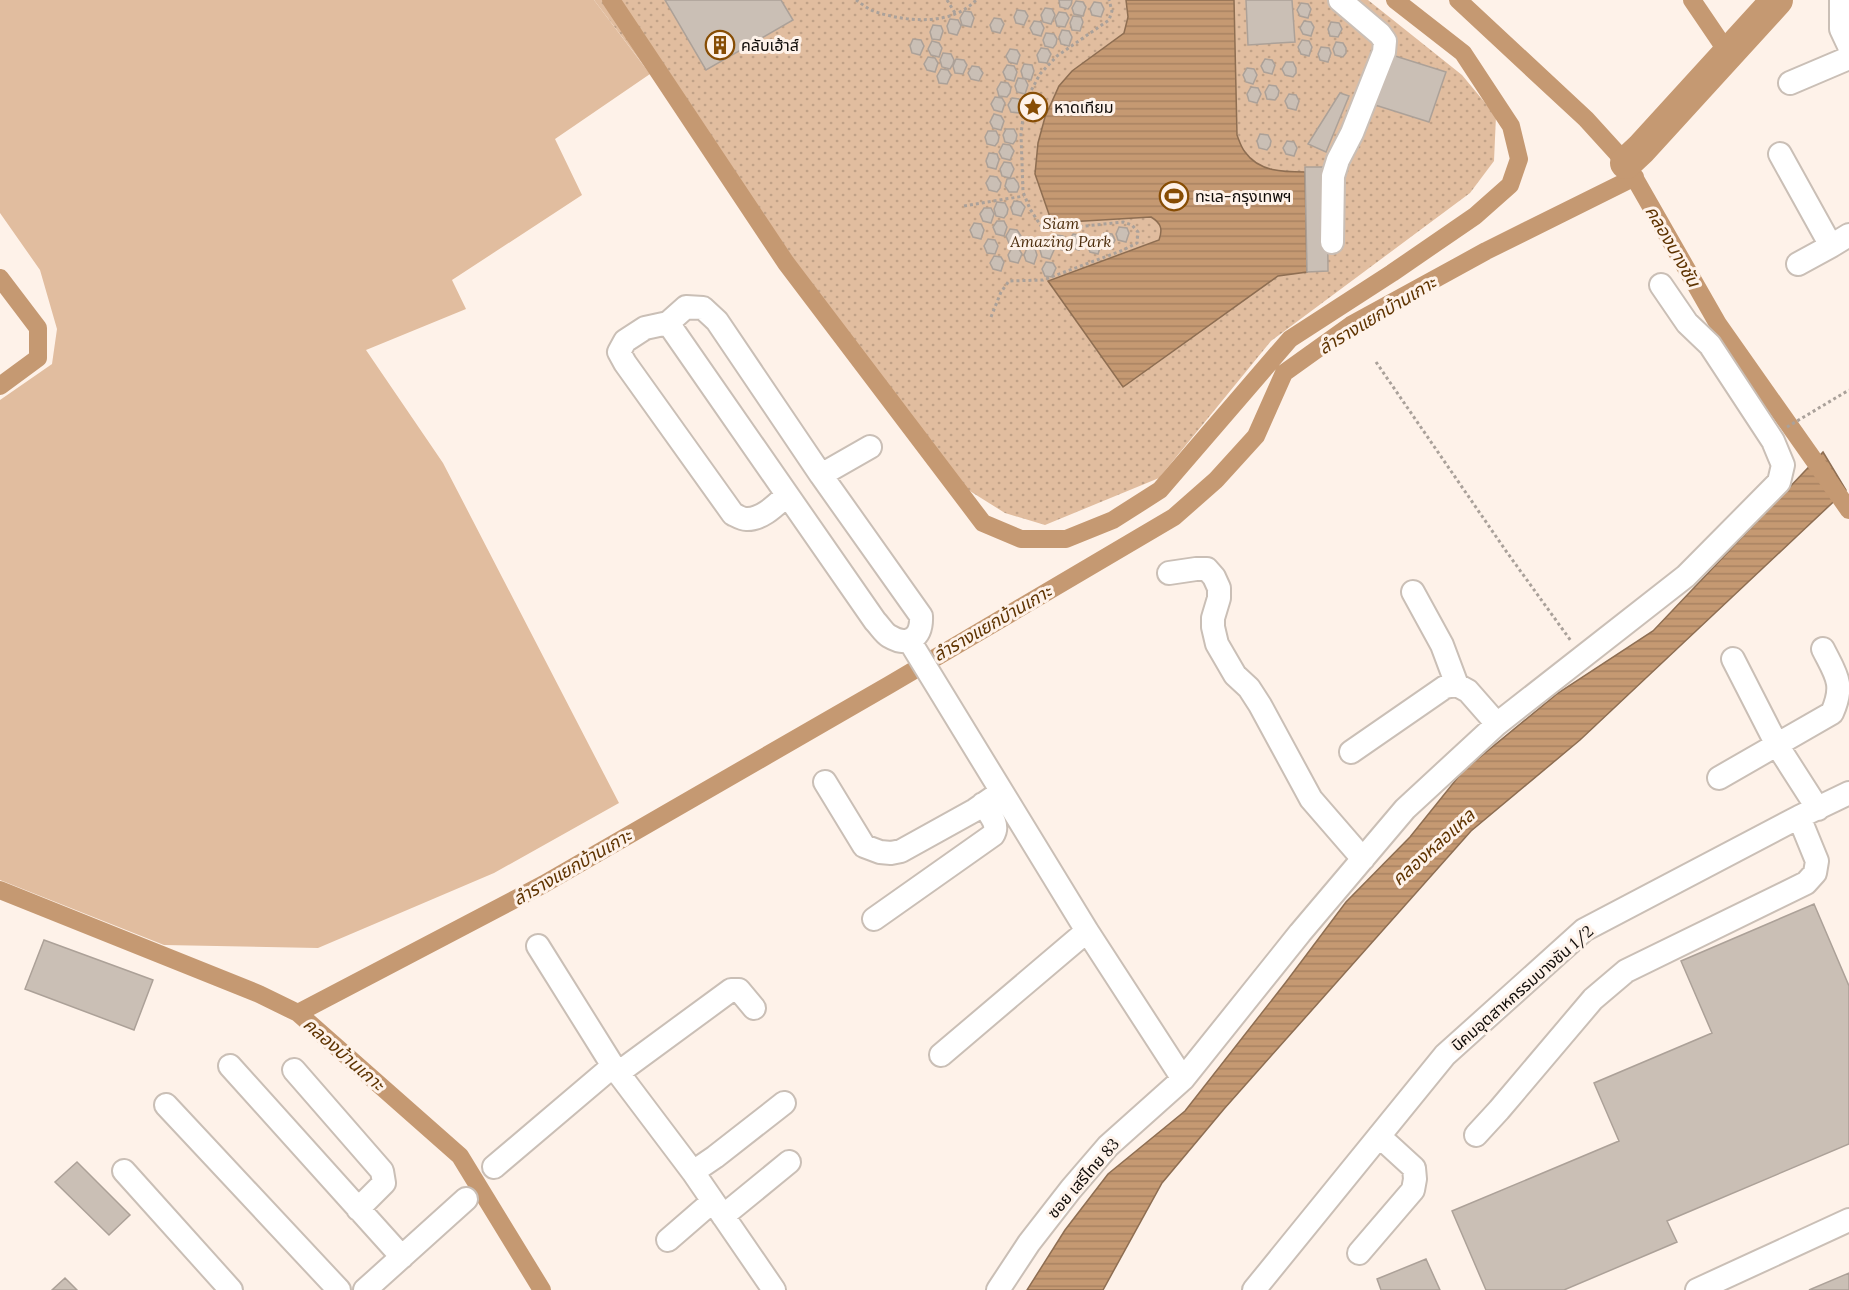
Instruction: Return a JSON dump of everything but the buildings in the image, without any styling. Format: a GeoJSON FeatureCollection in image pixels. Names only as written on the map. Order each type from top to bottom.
{"type":"FeatureCollection","features":[{"type":"Feature","properties":{"kind":"street"},"geometry":{"type":"LineString","coordinates":[[1332,242],[1333,176],[1384,52],[1385,41],[1380,34],[1340,0]]}},
{"type":"Feature","properties":{"kind":"street"},"geometry":{"type":"LineString","coordinates":[[1841,0],[1841,29],[1849,46]]}},
{"type":"Feature","properties":{"kind":"street"},"geometry":{"type":"LineString","coordinates":[[1790,83],[1849,58]]}},
{"type":"Feature","properties":{"kind":"street"},"geometry":{"type":"LineString","coordinates":[[1780,154],[1840,240],[1798,264]]}},
{"type":"Feature","properties":{"kind":"street","name":"ซอย เสรีไทย 83"},"geometry":{"type":"LineString","coordinates":[[998,1290],[1029,1243],[1071,1189],[1108,1146],[1183,1079],[1300,933],[1405,809],[1497,724],[1686,576],[1779,482],[1783,465],[1773,441],[1710,345],[1688,323],[1661,285]]}},
{"type":"Feature","properties":{"kind":"street"},"geometry":{"type":"LineString","coordinates":[[788,495],[767,512],[754,518],[745,519],[733,514],[625,363],[620,352],[625,340],[645,328],[669,324],[686,307],[703,308],[717,321],[821,475],[921,616],[921,625],[913,647]]}},
{"type":"Feature","properties":{"kind":"street"},"geometry":{"type":"LineString","coordinates":[[669,324],[875,621],[888,635],[913,647],[941,692],[992,798],[1087,931],[1183,1079]]}},
{"type":"Feature","properties":{"kind":"street"},"geometry":{"type":"LineString","coordinates":[[821,475],[870,447]]}},
{"type":"Feature","properties":{"kind":"street"},"geometry":{"type":"LineString","coordinates":[[1169,573],[1207,569],[1214,577],[1219,588],[1219,598],[1212,618],[1217,644],[1234,675],[1249,688],[1260,705],[1311,799],[1363,859]]}},
{"type":"Feature","properties":{"kind":"street"},"geometry":{"type":"LineString","coordinates":[[1413,592],[1442,645],[1458,685],[1468,691],[1497,724]]}},
{"type":"Feature","properties":{"kind":"street"},"geometry":{"type":"LineString","coordinates":[[1719,778],[1832,713],[1838,700],[1839,683],[1823,649]]}},
{"type":"Feature","properties":{"kind":"street"},"geometry":{"type":"LineString","coordinates":[[1476,1135],[1593,999],[1626,971],[1806,883],[1815,873],[1817,861],[1809,813],[1733,659]]}},
{"type":"Feature","properties":{"kind":"street"},"geometry":{"type":"LineString","coordinates":[[1352,752],[1445,687],[1458,685]]}},
{"type":"Feature","properties":{"kind":"street"},"geometry":{"type":"LineString","coordinates":[[825,782],[864,846],[880,852],[901,851],[992,798]]}},
{"type":"Feature","properties":{"kind":"street","name":"นิคมอุตสาหกรรมบางชัน 1/2"},"geometry":{"type":"LineString","coordinates":[[1266,1284],[1379,1136],[1445,1055],[1584,930],[1849,793]]}},
{"type":"Feature","properties":{"kind":"street"},"geometry":{"type":"LineString","coordinates":[[874,919],[993,835],[996,825],[992,798]]}},
{"type":"Feature","properties":{"kind":"street"},"geometry":{"type":"LineString","coordinates":[[941,1055],[1087,931]]}},
{"type":"Feature","properties":{"kind":"street"},"geometry":{"type":"LineString","coordinates":[[538,946],[615,1070],[693,1172],[774,1290]]}},
{"type":"Feature","properties":{"kind":"street"},"geometry":{"type":"LineString","coordinates":[[494,1167],[615,1070],[731,990],[739,990],[754,1008]]}},
{"type":"Feature","properties":{"kind":"street"},"geometry":{"type":"LineString","coordinates":[[230,1066],[402,1257]]}},
{"type":"Feature","properties":{"kind":"street"},"geometry":{"type":"LineString","coordinates":[[294,1070],[382,1172],[384,1183],[358,1209]]}},
{"type":"Feature","properties":{"kind":"street"},"geometry":{"type":"LineString","coordinates":[[693,1172],[784,1102]]}},
{"type":"Feature","properties":{"kind":"street"},"geometry":{"type":"LineString","coordinates":[[166,1106],[339,1290]]}},
{"type":"Feature","properties":{"kind":"street"},"geometry":{"type":"LineString","coordinates":[[1359,1253],[1413,1190],[1416,1179],[1414,1168],[1379,1136]]}},
{"type":"Feature","properties":{"kind":"street"},"geometry":{"type":"LineString","coordinates":[[669,1240],[789,1162]]}},
{"type":"Feature","properties":{"kind":"street"},"geometry":{"type":"LineString","coordinates":[[124,1171],[231,1290]]}},
{"type":"Feature","properties":{"kind":"street"},"geometry":{"type":"LineString","coordinates":[[365,1290],[466,1199]]}},
{"type":"Feature","properties":{"kind":"street"},"geometry":{"type":"LineString","coordinates":[[1697,1290],[1849,1220]]}},
{"type":"Feature","properties":{"kind":"path"},"geometry":{"type":"LineString","coordinates":[[856,0],[874,12],[911,20],[942,18],[970,7],[976,0]]}},
{"type":"Feature","properties":{"kind":"path"},"geometry":{"type":"LineString","coordinates":[[947,0],[955,13]]}},
{"type":"Feature","properties":{"kind":"path"},"geometry":{"type":"LineString","coordinates":[[991,317],[1000,292],[1009,281],[1042,280],[1137,243],[1138,232],[1132,225],[1123,222],[1043,229],[1030,209],[1021,172],[1021,134],[1025,102],[1040,74],[1057,56],[1109,20],[1112,10],[1109,0]]}},
{"type":"Feature","properties":{"kind":"path"},"geometry":{"type":"LineString","coordinates":[[964,206],[1025,196]]}},
{"type":"Feature","properties":{"kind":"path"},"geometry":{"type":"LineString","coordinates":[[1376,362],[1582,657]]}},
{"type":"Feature","properties":{"kind":"path"},"geometry":{"type":"LineString","coordinates":[[1786,427],[1849,390]]}},
{"type":"Feature","properties":{"kind":"green space"},"geometry":{"type":"Polygon","coordinates":[[[0,0],[594,0],[650,74],[555,139],[582,195],[452,280],[466,309],[366,350],[443,463],[619,803],[494,873],[318,948],[164,945],[0,880],[0,400],[52,364],[57,329],[40,270],[0,213],[0,0]]]}},
{"type":"Feature","properties":{"kind":"green space","name":"Siam Amazing Park"},"geometry":{"type":"Polygon","coordinates":[[[594,0],[1368,0],[1462,75],[1496,116],[1494,161],[1470,193],[1271,341],[1159,478],[1045,525],[1005,513],[965,488],[594,0]]]}},
{"type":"Feature","properties":{"kind":"water","name":"ทะเล-กรุงเทพฯ"},"geometry":{"type":"Polygon","coordinates":[[[1126,0],[1234,0],[1237,135],[1244,150],[1257,164],[1280,171],[1305,172],[1307,272],[1278,276],[1123,387],[1048,281],[1159,240],[1160,227],[1151,217],[1052,223],[1035,174],[1038,143],[1045,117],[1059,86],[1072,71],[1124,33],[1128,17],[1126,0]]]}},
{"type":"Feature","properties":{"kind":"water","name":"คลองหลอแหล"},"geometry":{"type":"Polygon","coordinates":[[[1823,452],[1846,490],[1580,740],[1471,831],[1224,1109],[1162,1183],[1103,1290],[1027,1290],[1065,1230],[1108,1174],[1185,1111],[1346,902],[1410,837],[1463,771],[1558,693],[1653,631],[1823,452]]]}},
{"type":"Feature","properties":{"kind":"waterway"},"geometry":{"type":"LineString","coordinates":[[611,0],[786,263],[983,523],[1021,539],[1066,539],[1113,520],[1160,490],[1290,339],[1475,216],[1510,185],[1519,159],[1511,126],[1463,53],[1395,0]]}},
{"type":"Feature","properties":{"kind":"waterway","name":"คลองบางชัน"},"geometry":{"type":"LineString","coordinates":[[1458,0],[1586,119],[1626,163],[1718,324],[1849,510]]}},
{"type":"Feature","properties":{"kind":"waterway"},"geometry":{"type":"LineString","coordinates":[[1692,0],[1728,53]]}},
{"type":"Feature","properties":{"kind":"waterway","name":"คลองบางชัน"},"geometry":{"type":"LineString","coordinates":[[1626,163],[1777,0]]}},
{"type":"Feature","properties":{"kind":"waterway","name":"ลำรางแยกบ้านเกาะ"},"geometry":{"type":"LineString","coordinates":[[298,1013],[544,884],[1174,517],[1216,480],[1256,436],[1284,373],[1351,325],[1486,251],[1635,177]]}},
{"type":"Feature","properties":{"kind":"waterway"},"geometry":{"type":"LineString","coordinates":[[0,278],[38,328],[38,358],[0,386]]}},
{"type":"Feature","properties":{"kind":"waterway","name":"คลองบ้านเกาะ"},"geometry":{"type":"LineString","coordinates":[[0,890],[259,994],[298,1013],[460,1156],[542,1290]]}},
{"type":"Feature","properties":{"kind":"place","name":"คลับเฮ้าส์"},"geometry":{"type":"Point","coordinates":[720,45]}},
{"type":"Feature","properties":{"kind":"place","name":"หาดเทียม"},"geometry":{"type":"Point","coordinates":[1033,107]}},
{"type":"Feature","properties":{"kind":"place","name":"ทะเล-กรุงเทพฯ"},"geometry":{"type":"Point","coordinates":[1174,196]}}]}
